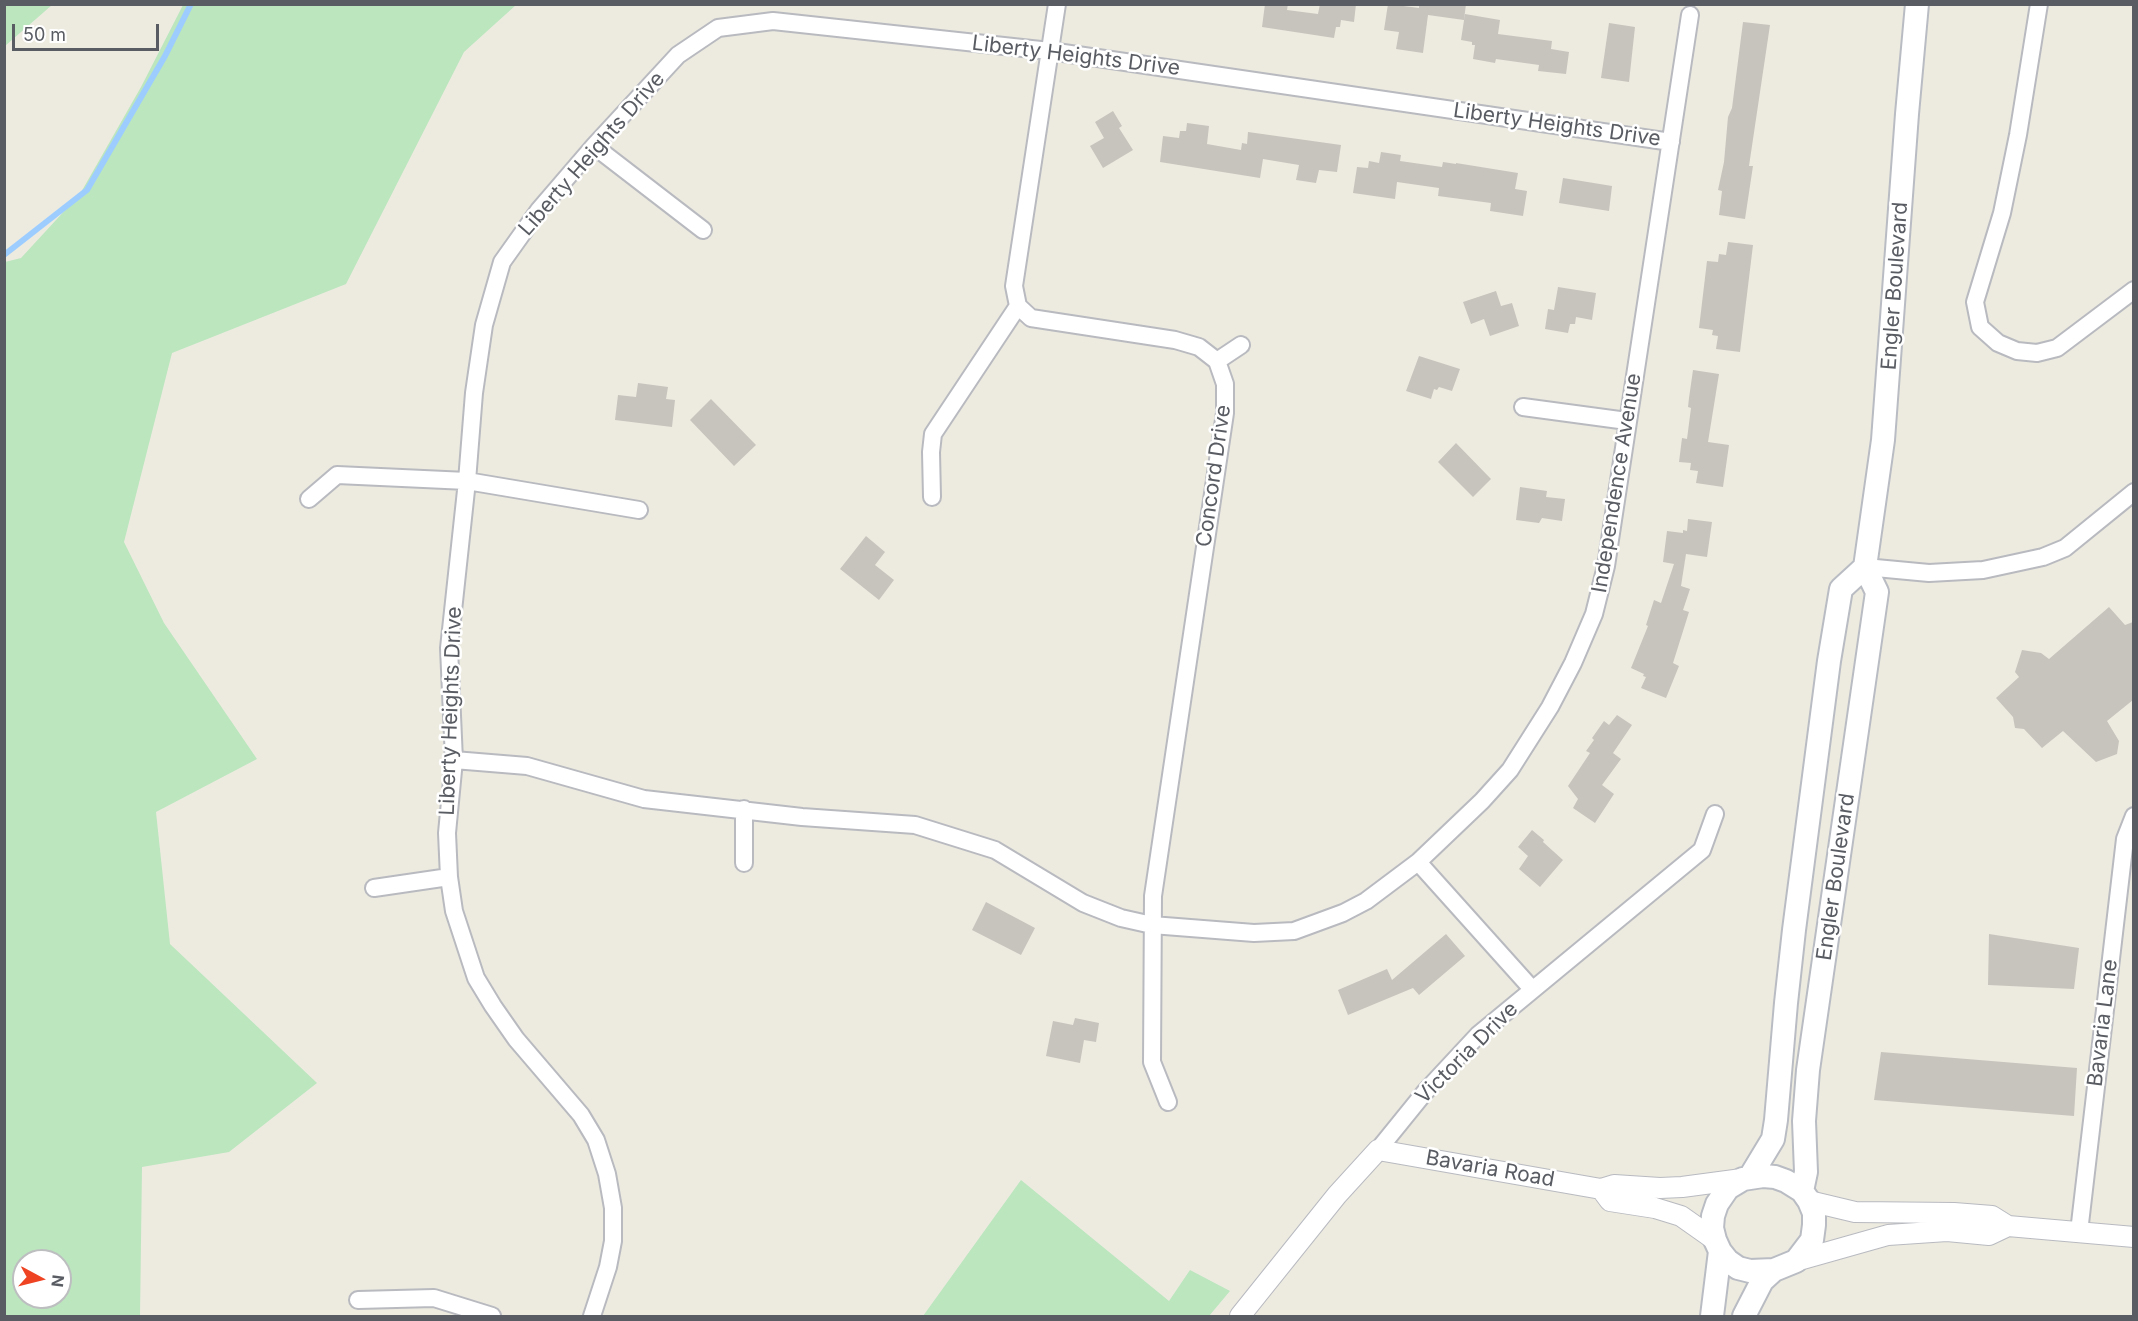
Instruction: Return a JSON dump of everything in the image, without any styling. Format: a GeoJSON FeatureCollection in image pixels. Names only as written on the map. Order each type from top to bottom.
{"type":"FeatureCollection","features":[{"type":"Feature","properties":{"kind":"main road","name":"Engler Boulevard"},"geometry":{"type":"LineString","coordinates":[[1806,1196],[1804,1121],[1808,1070],[1877,592],[1865,567],[1883,440],[1917,4]]}},
{"type":"Feature","properties":{"kind":"main road","name":"Engler Boulevard"},"geometry":{"type":"LineString","coordinates":[[1747,1178],[1773,1139],[1794,930],[1828,661],[1841,589],[1865,567]]}},
{"type":"Feature","properties":{"kind":"main road"},"geometry":{"type":"LineString","coordinates":[[1775,1177],[1786,1181],[1806,1196],[1814,1213],[1812,1240],[1796,1261],[1774,1270],[1750,1271],[1738,1268],[1728,1261],[1718,1246],[1712,1228],[1717,1204],[1728,1188],[1747,1178],[1775,1177]]}},
{"type":"Feature","properties":{"kind":"main road"},"geometry":{"type":"LineString","coordinates":[[1712,1317],[1718,1246]]}},
{"type":"Feature","properties":{"kind":"main road"},"geometry":{"type":"LineString","coordinates":[[1744,1317],[1762,1281],[1774,1270]]}},
{"type":"Feature","properties":{"kind":"street"},"geometry":{"type":"LineString","coordinates":[[1057,4],[1014,286],[1018,306],[1032,318],[1191,344],[1217,360],[1241,345]]}},
{"type":"Feature","properties":{"kind":"street"},"geometry":{"type":"LineString","coordinates":[[2038,4],[2018,135],[2002,213],[1975,302],[1980,327],[1998,343],[2017,351],[2037,353],[2058,348],[2133,290]]}},
{"type":"Feature","properties":{"kind":"street","name":"Independence Avenue"},"geometry":{"type":"LineString","coordinates":[[454,760],[527,766],[644,799],[802,817],[915,825],[995,850],[1083,903],[1121,918],[1152,925],[1254,933],[1294,931],[1343,913],[1366,901],[1418,862],[1482,801],[1510,770],[1550,707],[1573,663],[1594,614],[1606,566],[1690,15]]}},
{"type":"Feature","properties":{"kind":"street","name":"Liberty Heights Drive"},"geometry":{"type":"LineString","coordinates":[[592,1317],[609,1267],[613,1241],[613,1208],[607,1174],[596,1140],[581,1115],[516,1039],[476,978],[454,911],[449,877],[447,833],[454,760],[449,648],[468,481],[474,393],[484,325],[502,262],[538,210],[594,146],[678,55],[718,28],[773,21],[1050,51],[1671,142]]}},
{"type":"Feature","properties":{"kind":"street"},"geometry":{"type":"LineString","coordinates":[[594,146],[703,230]]}},
{"type":"Feature","properties":{"kind":"street"},"geometry":{"type":"LineString","coordinates":[[932,497],[933,434],[1018,306]]}},
{"type":"Feature","properties":{"kind":"street","name":"Concord Drive"},"geometry":{"type":"LineString","coordinates":[[1168,1102],[1152,1062],[1153,896],[1225,413],[1225,384],[1217,360]]}},
{"type":"Feature","properties":{"kind":"street"},"geometry":{"type":"LineString","coordinates":[[1523,407],[1628,420]]}},
{"type":"Feature","properties":{"kind":"street"},"geometry":{"type":"LineString","coordinates":[[309,499],[337,475],[468,481],[639,510]]}},
{"type":"Feature","properties":{"kind":"street"},"geometry":{"type":"LineString","coordinates":[[1865,567],[1929,573],[1983,570],[2043,557],[2065,548],[2133,492]]}},
{"type":"Feature","properties":{"kind":"street"},"geometry":{"type":"LineString","coordinates":[[744,809],[744,863]]}},
{"type":"Feature","properties":{"kind":"street","name":"Victoria Drive"},"geometry":{"type":"LineString","coordinates":[[1240,1317],[1337,1195],[1378,1150],[1425,1092],[1479,1035],[1702,850],[1715,814]]}},
{"type":"Feature","properties":{"kind":"street","name":"Bavaria Lane"},"geometry":{"type":"LineString","coordinates":[[2079,1232],[2125,839],[2133,816]]}},
{"type":"Feature","properties":{"kind":"street"},"geometry":{"type":"LineString","coordinates":[[1418,862],[1532,989]]}},
{"type":"Feature","properties":{"kind":"street"},"geometry":{"type":"LineString","coordinates":[[374,888],[449,877]]}},
{"type":"Feature","properties":{"kind":"street","name":"Bavaria Road"},"geometry":{"type":"LineString","coordinates":[[1378,1150],[1602,1189],[1614,1185],[1682,1187],[1747,1178]]}},
{"type":"Feature","properties":{"kind":"street","name":"Bavaria Road"},"geometry":{"type":"LineString","coordinates":[[1602,1189],[1610,1201],[1655,1208],[1681,1216],[1718,1246]]}},
{"type":"Feature","properties":{"kind":"street"},"geometry":{"type":"LineString","coordinates":[[1806,1196],[1855,1212],[1954,1213],[1992,1216],[2008,1226],[2133,1237]]}},
{"type":"Feature","properties":{"kind":"street"},"geometry":{"type":"LineString","coordinates":[[1796,1261],[1888,1235],[1947,1231],[1989,1234],[2008,1226]]}},
{"type":"Feature","properties":{"kind":"street"},"geometry":{"type":"LineString","coordinates":[[358,1300],[434,1298],[492,1317]]}},
{"type":"Feature","properties":{"kind":"green space"},"geometry":{"type":"Polygon","coordinates":[[[5,4],[52,4],[52,5],[5,46],[5,4]]]}},
{"type":"Feature","properties":{"kind":"green space"},"geometry":{"type":"Polygon","coordinates":[[[183,5],[516,5],[464,52],[346,284],[172,353],[124,542],[164,623],[257,759],[156,812],[170,944],[317,1083],[229,1152],[142,1167],[140,1316],[5,1316],[5,262],[21,258],[80,194],[141,87],[183,5]]]}},
{"type":"Feature","properties":{"kind":"green space"},"geometry":{"type":"Polygon","coordinates":[[[1021,1180],[1169,1301],[1190,1270],[1230,1291],[1209,1316],[923,1316],[1021,1180]]]}},
{"type":"Feature","properties":{"kind":"building"},"geometry":{"type":"Polygon","coordinates":[[[1265,4],[1288,4],[1287,10],[1318,14],[1320,4],[1356,4],[1354,22],[1341,20],[1340,27],[1336,27],[1334,38],[1262,27],[1265,4]]]}},
{"type":"Feature","properties":{"kind":"building"},"geometry":{"type":"Polygon","coordinates":[[[1388,4],[1419,8],[1419,4],[1466,4],[1464,20],[1428,15],[1423,53],[1396,49],[1399,32],[1384,30],[1388,4]]]}},
{"type":"Feature","properties":{"kind":"building"},"geometry":{"type":"Polygon","coordinates":[[[1465,14],[1500,20],[1498,34],[1552,41],[1551,49],[1569,52],[1566,74],[1538,71],[1539,65],[1496,59],[1495,63],[1473,59],[1475,45],[1472,45],[1472,42],[1461,40],[1465,14]]]}},
{"type":"Feature","properties":{"kind":"building"},"geometry":{"type":"Polygon","coordinates":[[[1743,22],[1770,25],[1749,166],[1753,166],[1745,219],[1719,215],[1722,191],[1718,190],[1724,162],[1728,117],[1732,108],[1743,22]]]}},
{"type":"Feature","properties":{"kind":"building"},"geometry":{"type":"Polygon","coordinates":[[[1609,23],[1635,27],[1629,82],[1601,78],[1609,23]]]}},
{"type":"Feature","properties":{"kind":"building"},"geometry":{"type":"Polygon","coordinates":[[[1113,111],[1122,126],[1119,128],[1133,150],[1103,168],[1090,146],[1104,138],[1095,122],[1113,111]]]}},
{"type":"Feature","properties":{"kind":"building"},"geometry":{"type":"Polygon","coordinates":[[[1187,123],[1209,126],[1207,144],[1241,150],[1242,143],[1247,144],[1248,132],[1341,145],[1337,172],[1319,170],[1316,183],[1296,180],[1299,165],[1263,159],[1260,178],[1160,162],[1163,136],[1179,138],[1180,131],[1186,131],[1187,123]]]}},
{"type":"Feature","properties":{"kind":"building"},"geometry":{"type":"Polygon","coordinates":[[[1381,152],[1401,155],[1400,161],[1442,167],[1443,162],[1456,163],[1518,173],[1515,189],[1527,191],[1523,216],[1490,211],[1491,203],[1438,196],[1439,188],[1397,182],[1395,199],[1353,193],[1357,167],[1368,168],[1369,161],[1379,163],[1381,152]]]}},
{"type":"Feature","properties":{"kind":"building"},"geometry":{"type":"Polygon","coordinates":[[[1563,178],[1612,186],[1609,211],[1559,203],[1563,178]]]}},
{"type":"Feature","properties":{"kind":"building"},"geometry":{"type":"Polygon","coordinates":[[[1728,242],[1753,245],[1740,352],[1716,349],[1718,336],[1712,335],[1713,330],[1699,328],[1707,261],[1718,262],[1719,254],[1726,255],[1728,242]]]}},
{"type":"Feature","properties":{"kind":"building"},"geometry":{"type":"Polygon","coordinates":[[[1558,287],[1596,293],[1592,320],[1576,317],[1575,324],[1570,324],[1568,333],[1545,329],[1548,309],[1554,310],[1558,287]]]}},
{"type":"Feature","properties":{"kind":"building"},"geometry":{"type":"Polygon","coordinates":[[[1496,291],[1501,306],[1512,303],[1519,326],[1490,336],[1484,319],[1471,324],[1463,302],[1496,291]]]}},
{"type":"Feature","properties":{"kind":"building"},"geometry":{"type":"Polygon","coordinates":[[[1419,356],[1460,369],[1452,391],[1439,387],[1437,390],[1434,389],[1431,399],[1406,391],[1419,356]]]}},
{"type":"Feature","properties":{"kind":"building"},"geometry":{"type":"Polygon","coordinates":[[[1693,370],[1719,374],[1708,442],[1729,445],[1723,487],[1696,483],[1698,471],[1690,470],[1691,463],[1679,462],[1682,438],[1687,439],[1693,370]]]}},
{"type":"Feature","properties":{"kind":"building"},"geometry":{"type":"Polygon","coordinates":[[[638,383],[668,387],[666,399],[675,400],[672,427],[615,420],[618,395],[636,397],[638,383]]]}},
{"type":"Feature","properties":{"kind":"building"},"geometry":{"type":"Polygon","coordinates":[[[711,399],[756,445],[734,466],[690,420],[711,399]]]}},
{"type":"Feature","properties":{"kind":"building"},"geometry":{"type":"Polygon","coordinates":[[[1456,443],[1491,479],[1473,497],[1438,462],[1456,443]]]}},
{"type":"Feature","properties":{"kind":"building"},"geometry":{"type":"Polygon","coordinates":[[[1520,487],[1547,491],[1546,497],[1565,499],[1562,521],[1542,518],[1539,523],[1516,520],[1520,487]]]}},
{"type":"Feature","properties":{"kind":"building"},"geometry":{"type":"Polygon","coordinates":[[[1688,519],[1712,522],[1707,557],[1686,554],[1681,586],[1690,589],[1683,610],[1689,612],[1673,663],[1679,666],[1666,698],[1641,688],[1646,677],[1631,668],[1648,626],[1646,625],[1654,600],[1661,603],[1674,564],[1663,562],[1667,531],[1683,533],[1683,530],[1687,531],[1688,519]]]}},
{"type":"Feature","properties":{"kind":"building"},"geometry":{"type":"Polygon","coordinates":[[[866,536],[885,552],[875,565],[894,580],[879,600],[840,569],[866,536]]]}},
{"type":"Feature","properties":{"kind":"building"},"geometry":{"type":"Polygon","coordinates":[[[2109,607],[2125,625],[2133,622],[2133,700],[2107,721],[2119,741],[2117,754],[2096,762],[2063,731],[2042,748],[2024,729],[2015,728],[2013,717],[1996,698],[2019,677],[2015,672],[2022,650],[2041,653],[2049,659],[2109,607]]]}},
{"type":"Feature","properties":{"kind":"building"},"geometry":{"type":"Polygon","coordinates":[[[1617,715],[1632,725],[1613,753],[1621,759],[1602,785],[1614,794],[1595,823],[1573,808],[1578,799],[1568,786],[1590,753],[1586,751],[1594,740],[1592,738],[1604,721],[1609,725],[1617,715]]]}},
{"type":"Feature","properties":{"kind":"building"},"geometry":{"type":"Polygon","coordinates":[[[1532,830],[1563,860],[1540,887],[1519,869],[1528,856],[1518,847],[1532,830]]]}},
{"type":"Feature","properties":{"kind":"building"},"geometry":{"type":"Polygon","coordinates":[[[986,902],[1035,928],[1021,955],[972,930],[986,902]]]}},
{"type":"Feature","properties":{"kind":"building"},"geometry":{"type":"Polygon","coordinates":[[[1446,934],[1465,956],[1419,995],[1413,988],[1348,1015],[1338,990],[1387,969],[1392,980],[1446,934]]]}},
{"type":"Feature","properties":{"kind":"building"},"geometry":{"type":"Polygon","coordinates":[[[1989,934],[2079,948],[2074,989],[1988,985],[1989,934]]]}},
{"type":"Feature","properties":{"kind":"building"},"geometry":{"type":"Polygon","coordinates":[[[1075,1018],[1099,1023],[1096,1042],[1084,1040],[1080,1063],[1046,1056],[1053,1021],[1073,1025],[1075,1018]]]}},
{"type":"Feature","properties":{"kind":"building"},"geometry":{"type":"Polygon","coordinates":[[[1881,1052],[2077,1068],[2074,1116],[1874,1100],[1881,1052]]]}},
{"type":"Feature","properties":{"kind":"waterway"},"geometry":{"type":"LineString","coordinates":[[4,255],[87,190],[165,56],[191,4]]}}]}
